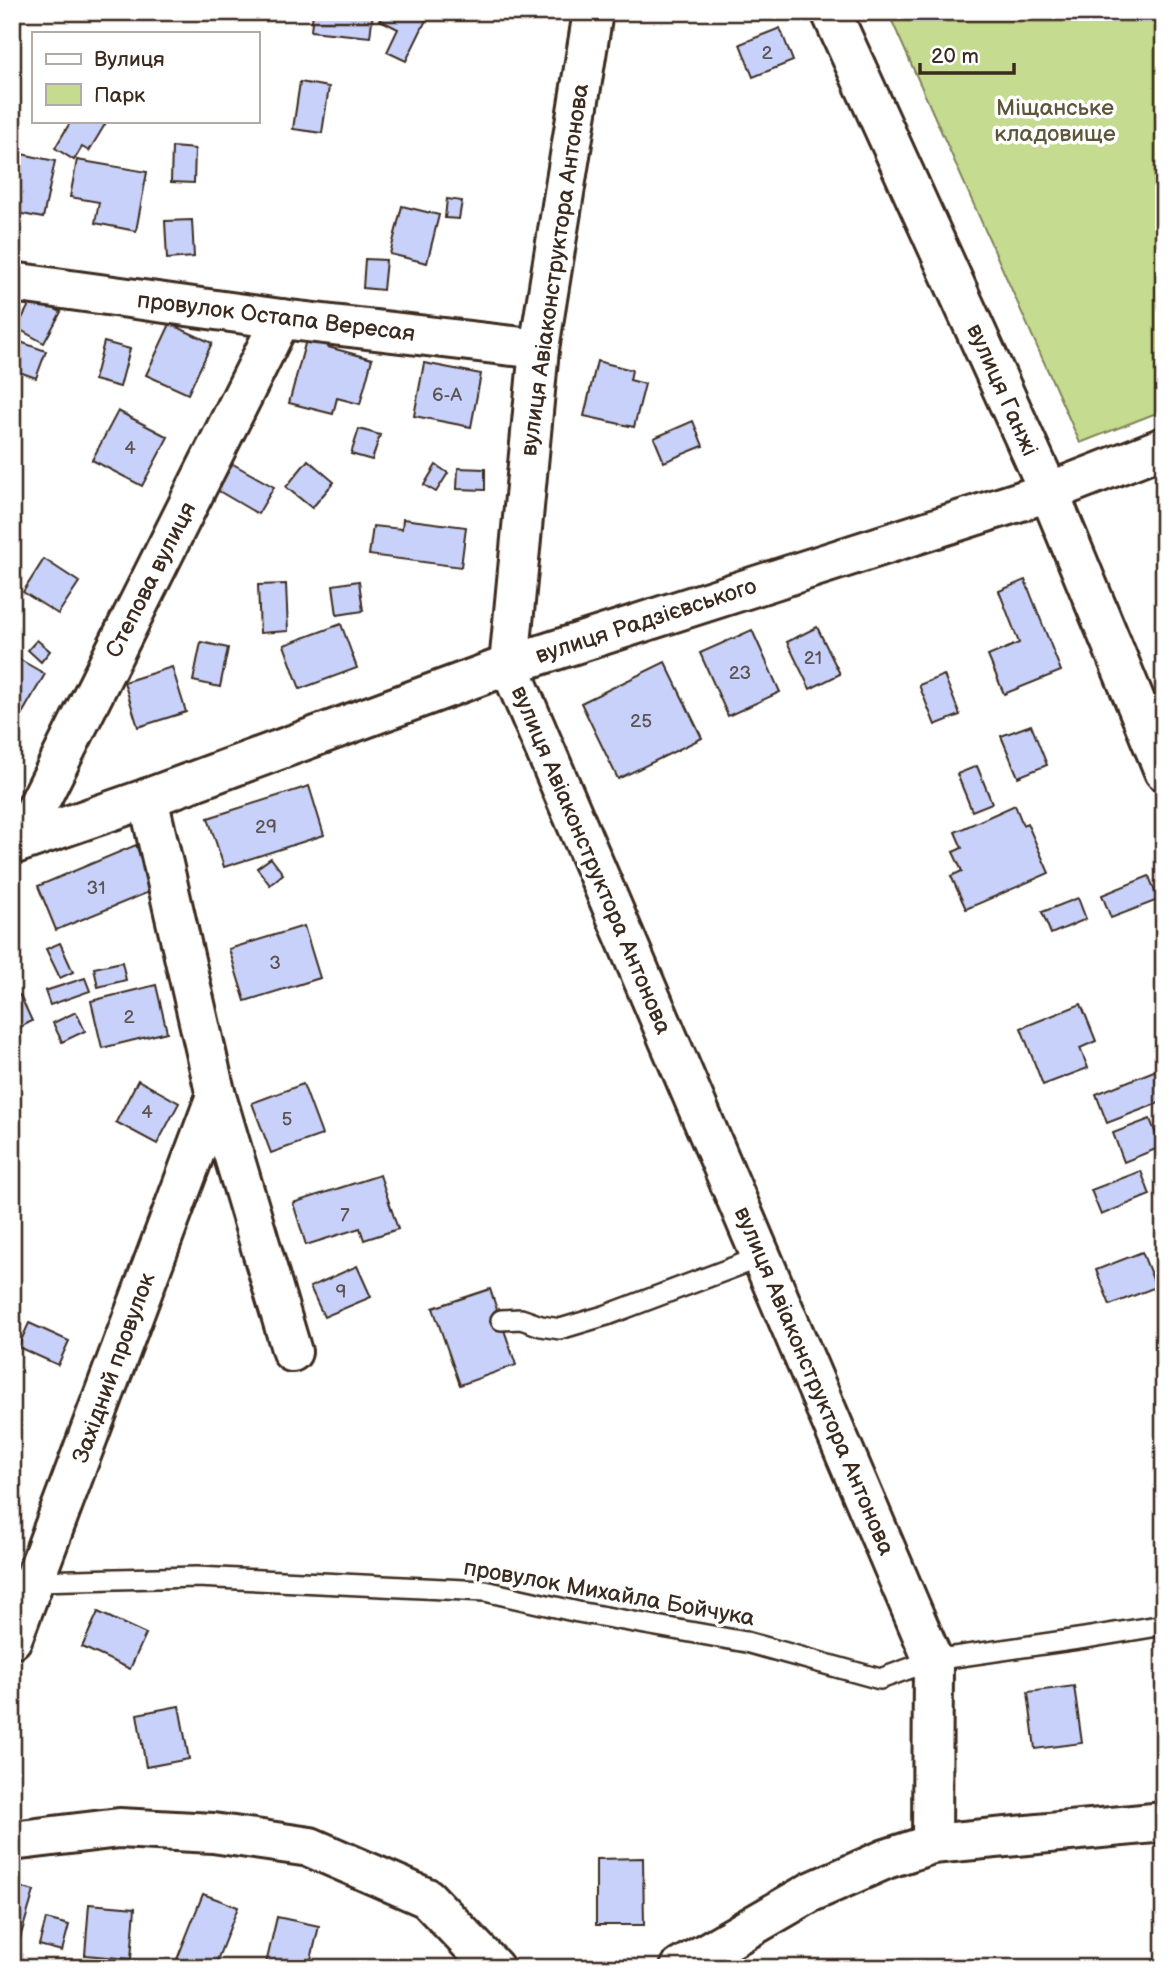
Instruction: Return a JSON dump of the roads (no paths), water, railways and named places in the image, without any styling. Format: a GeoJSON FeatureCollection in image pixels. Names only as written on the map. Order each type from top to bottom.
{"type":"FeatureCollection","features":[{"type":"Feature","properties":{"kind":"street","name":"вулиця Авіаконструктора Антонова"},"geometry":{"type":"LineString","coordinates":[[593,12],[539,349],[509,665],[933,1660]]}},
{"type":"Feature","properties":{"kind":"street","name":"вулиця Ганжі"},"geometry":{"type":"LineString","coordinates":[[831,12],[1049,492],[1164,771]]}},
{"type":"Feature","properties":{"kind":"street","name":"провулок Остапа Вересая"},"geometry":{"type":"LineString","coordinates":[[12,282],[281,319],[539,349]]}},
{"type":"Feature","properties":{"kind":"street","name":"Степова вулиця"},"geometry":{"type":"LineString","coordinates":[[16,843],[281,319]]}},
{"type":"Feature","properties":{"kind":"street","name":"вулиця Радзієвського"},"geometry":{"type":"LineString","coordinates":[[16,843],[149,799],[509,665],[1049,492],[1164,447]]}},
{"type":"Feature","properties":{"kind":"street"},"geometry":{"type":"LineString","coordinates":[[149,799],[216,1096],[292,1352]]}},
{"type":"Feature","properties":{"kind":"street","name":"Західний провулок"},"geometry":{"type":"LineString","coordinates":[[12,1639],[216,1096]]}},
{"type":"Feature","properties":{"kind":"street"},"geometry":{"type":"LineString","coordinates":[[932,1844],[933,1660]]}},
{"type":"Feature","properties":{"kind":"street"},"geometry":{"type":"LineString","coordinates":[[680,1968],[811,1892],[886,1859],[932,1844],[1164,1822]]}},
{"type":"Feature","properties":{"kind":"street"},"geometry":{"type":"LineString","coordinates":[[12,1841],[119,1828],[213,1833],[310,1847],[427,1898],[494,1968]]}},
{"type":"Feature","properties":{"kind":"lane"},"geometry":{"type":"LineString","coordinates":[[501,1320],[521,1319],[560,1329],[607,1315],[761,1257]]}},
{"type":"Feature","properties":{"kind":"lane","name":"провулок Михайла Бойчука"},"geometry":{"type":"LineString","coordinates":[[35,1581],[197,1577],[485,1591],[578,1612],[746,1642],[880,1679],[933,1660],[1164,1625]]}},
{"type":"Feature","properties":{"kind":"park label","name":"Міщанське кладовище"},"geometry":{"type":"Point","coordinates":[1055,121]}}]}
